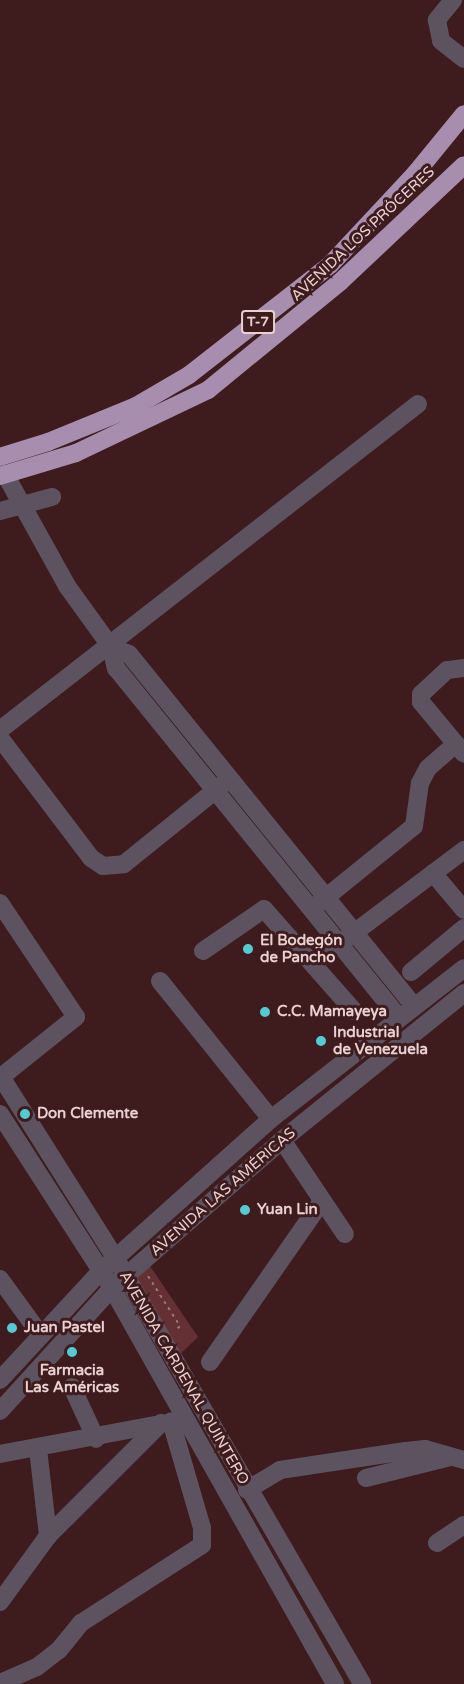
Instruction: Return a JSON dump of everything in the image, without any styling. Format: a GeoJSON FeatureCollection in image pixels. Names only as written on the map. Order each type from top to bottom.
{"type":"FeatureCollection","features":[{"type":"Feature","properties":{"kind":"highway","name":"AVENIDA LOS PRÓCERES"},"geometry":{"type":"LineString","coordinates":[[2,469],[48,442],[136,406],[189,375],[330,265],[415,174],[464,114]]}},
{"type":"Feature","properties":{"kind":"highway","name":"AVENIDA LOS PRÓCERES"},"geometry":{"type":"LineString","coordinates":[[2,469],[76,453],[208,390],[340,282],[464,165]]}},
{"type":"Feature","properties":{"kind":"street"},"geometry":{"type":"LineString","coordinates":[[453,0],[437,21],[441,41],[464,59]]}},
{"type":"Feature","properties":{"kind":"street"},"geometry":{"type":"LineString","coordinates":[[0,730],[111,647],[418,404]]}},
{"type":"Feature","properties":{"kind":"street"},"geometry":{"type":"LineString","coordinates":[[2,469],[25,505],[67,586],[111,647],[116,668],[312,908],[348,938],[414,1006]]}},
{"type":"Feature","properties":{"kind":"street"},"geometry":{"type":"LineString","coordinates":[[0,511],[52,497]]}},
{"type":"Feature","properties":{"kind":"street"},"geometry":{"type":"LineString","coordinates":[[111,647],[129,654],[328,896],[348,938],[399,1018]]}},
{"type":"Feature","properties":{"kind":"street"},"geometry":{"type":"LineString","coordinates":[[312,908],[414,826],[420,783],[428,768],[460,749],[422,702],[421,694],[447,670],[464,668]]}},
{"type":"Feature","properties":{"kind":"street"},"geometry":{"type":"LineString","coordinates":[[0,738],[91,858],[103,866],[124,864],[230,779]]}},
{"type":"Feature","properties":{"kind":"street"},"geometry":{"type":"LineString","coordinates":[[314,963],[464,850]]}},
{"type":"Feature","properties":{"kind":"street"},"geometry":{"type":"LineString","coordinates":[[433,873],[464,910]]}},
{"type":"Feature","properties":{"kind":"street"},"geometry":{"type":"LineString","coordinates":[[0,903],[76,1017],[1,1076]]}},
{"type":"Feature","properties":{"kind":"street"},"geometry":{"type":"LineString","coordinates":[[203,951],[264,909],[354,1011]]}},
{"type":"Feature","properties":{"kind":"street"},"geometry":{"type":"LineString","coordinates":[[411,972],[464,928]]}},
{"type":"Feature","properties":{"kind":"street","name":"AVENIDA LAS AMÉRICAS"},"geometry":{"type":"LineString","coordinates":[[0,1380],[101,1270],[271,1119],[464,968]]}},
{"type":"Feature","properties":{"kind":"street"},"geometry":{"type":"LineString","coordinates":[[160,981],[271,1119]]}},
{"type":"Feature","properties":{"kind":"street","name":"AVENIDA LAS AMÉRICAS"},"geometry":{"type":"LineString","coordinates":[[0,1411],[112,1288],[282,1140],[464,993]]}},
{"type":"Feature","properties":{"kind":"street","name":"AVENIDA CARDENAL QUINTERO"},"geometry":{"type":"LineString","coordinates":[[1,1076],[116,1258],[362,1684]]}},
{"type":"Feature","properties":{"kind":"street","name":"AVENIDA CARDENAL QUINTERO"},"geometry":{"type":"LineString","coordinates":[[0,1114],[112,1288],[172,1420],[256,1546],[335,1684]]}},
{"type":"Feature","properties":{"kind":"street"},"geometry":{"type":"LineString","coordinates":[[282,1140],[345,1234]]}},
{"type":"Feature","properties":{"kind":"street"},"geometry":{"type":"LineString","coordinates":[[210,1362],[322,1201]]}},
{"type":"Feature","properties":{"kind":"street"},"geometry":{"type":"LineString","coordinates":[[0,1279],[40,1334]]}},
{"type":"Feature","properties":{"kind":"street"},"geometry":{"type":"LineString","coordinates":[[72,1387],[96,1438]]}},
{"type":"Feature","properties":{"kind":"street"},"geometry":{"type":"LineString","coordinates":[[0,1454],[96,1438],[172,1420]]}},
{"type":"Feature","properties":{"kind":"street"},"geometry":{"type":"LineString","coordinates":[[0,1602],[48,1536],[172,1420]]}},
{"type":"Feature","properties":{"kind":"street"},"geometry":{"type":"LineString","coordinates":[[0,1683],[37,1667],[59,1650],[81,1623],[202,1545],[202,1528],[172,1420]]}},
{"type":"Feature","properties":{"kind":"street"},"geometry":{"type":"LineString","coordinates":[[38,1449],[48,1536]]}},
{"type":"Feature","properties":{"kind":"street"},"geometry":{"type":"LineString","coordinates":[[248,1490],[280,1470],[425,1449],[458,1458]]}},
{"type":"Feature","properties":{"kind":"street"},"geometry":{"type":"LineString","coordinates":[[366,1478],[458,1458]]}},
{"type":"Feature","properties":{"kind":"street"},"geometry":{"type":"LineString","coordinates":[[437,1543],[464,1525]]}},
{"type":"Feature","properties":{"kind":"path"},"geometry":{"type":"LineString","coordinates":[[140,1263],[180,1326],[164,1342]]}},
{"type":"Feature","properties":{"kind":"shaded area"},"geometry":{"type":"Polygon","coordinates":[[[146,1260],[198,1337],[173,1361],[128,1277],[146,1260]]]}},
{"type":"Feature","properties":{"kind":"place","name":"El Bodegón de Pancho"},"geometry":{"type":"Point","coordinates":[248,949]}},
{"type":"Feature","properties":{"kind":"place","name":"C.C. Mamayeya"},"geometry":{"type":"Point","coordinates":[265,1012]}},
{"type":"Feature","properties":{"kind":"place","name":"Industrial de Venezuela"},"geometry":{"type":"Point","coordinates":[321,1041]}},
{"type":"Feature","properties":{"kind":"place","name":"Don Clemente"},"geometry":{"type":"Point","coordinates":[25,1114]}},
{"type":"Feature","properties":{"kind":"place","name":"Yuan Lin"},"geometry":{"type":"Point","coordinates":[245,1210]}},
{"type":"Feature","properties":{"kind":"place","name":"Juan Pastel"},"geometry":{"type":"Point","coordinates":[12,1328]}},
{"type":"Feature","properties":{"kind":"place","name":"Farmacia Las Américas"},"geometry":{"type":"Point","coordinates":[72,1352]}}]}
